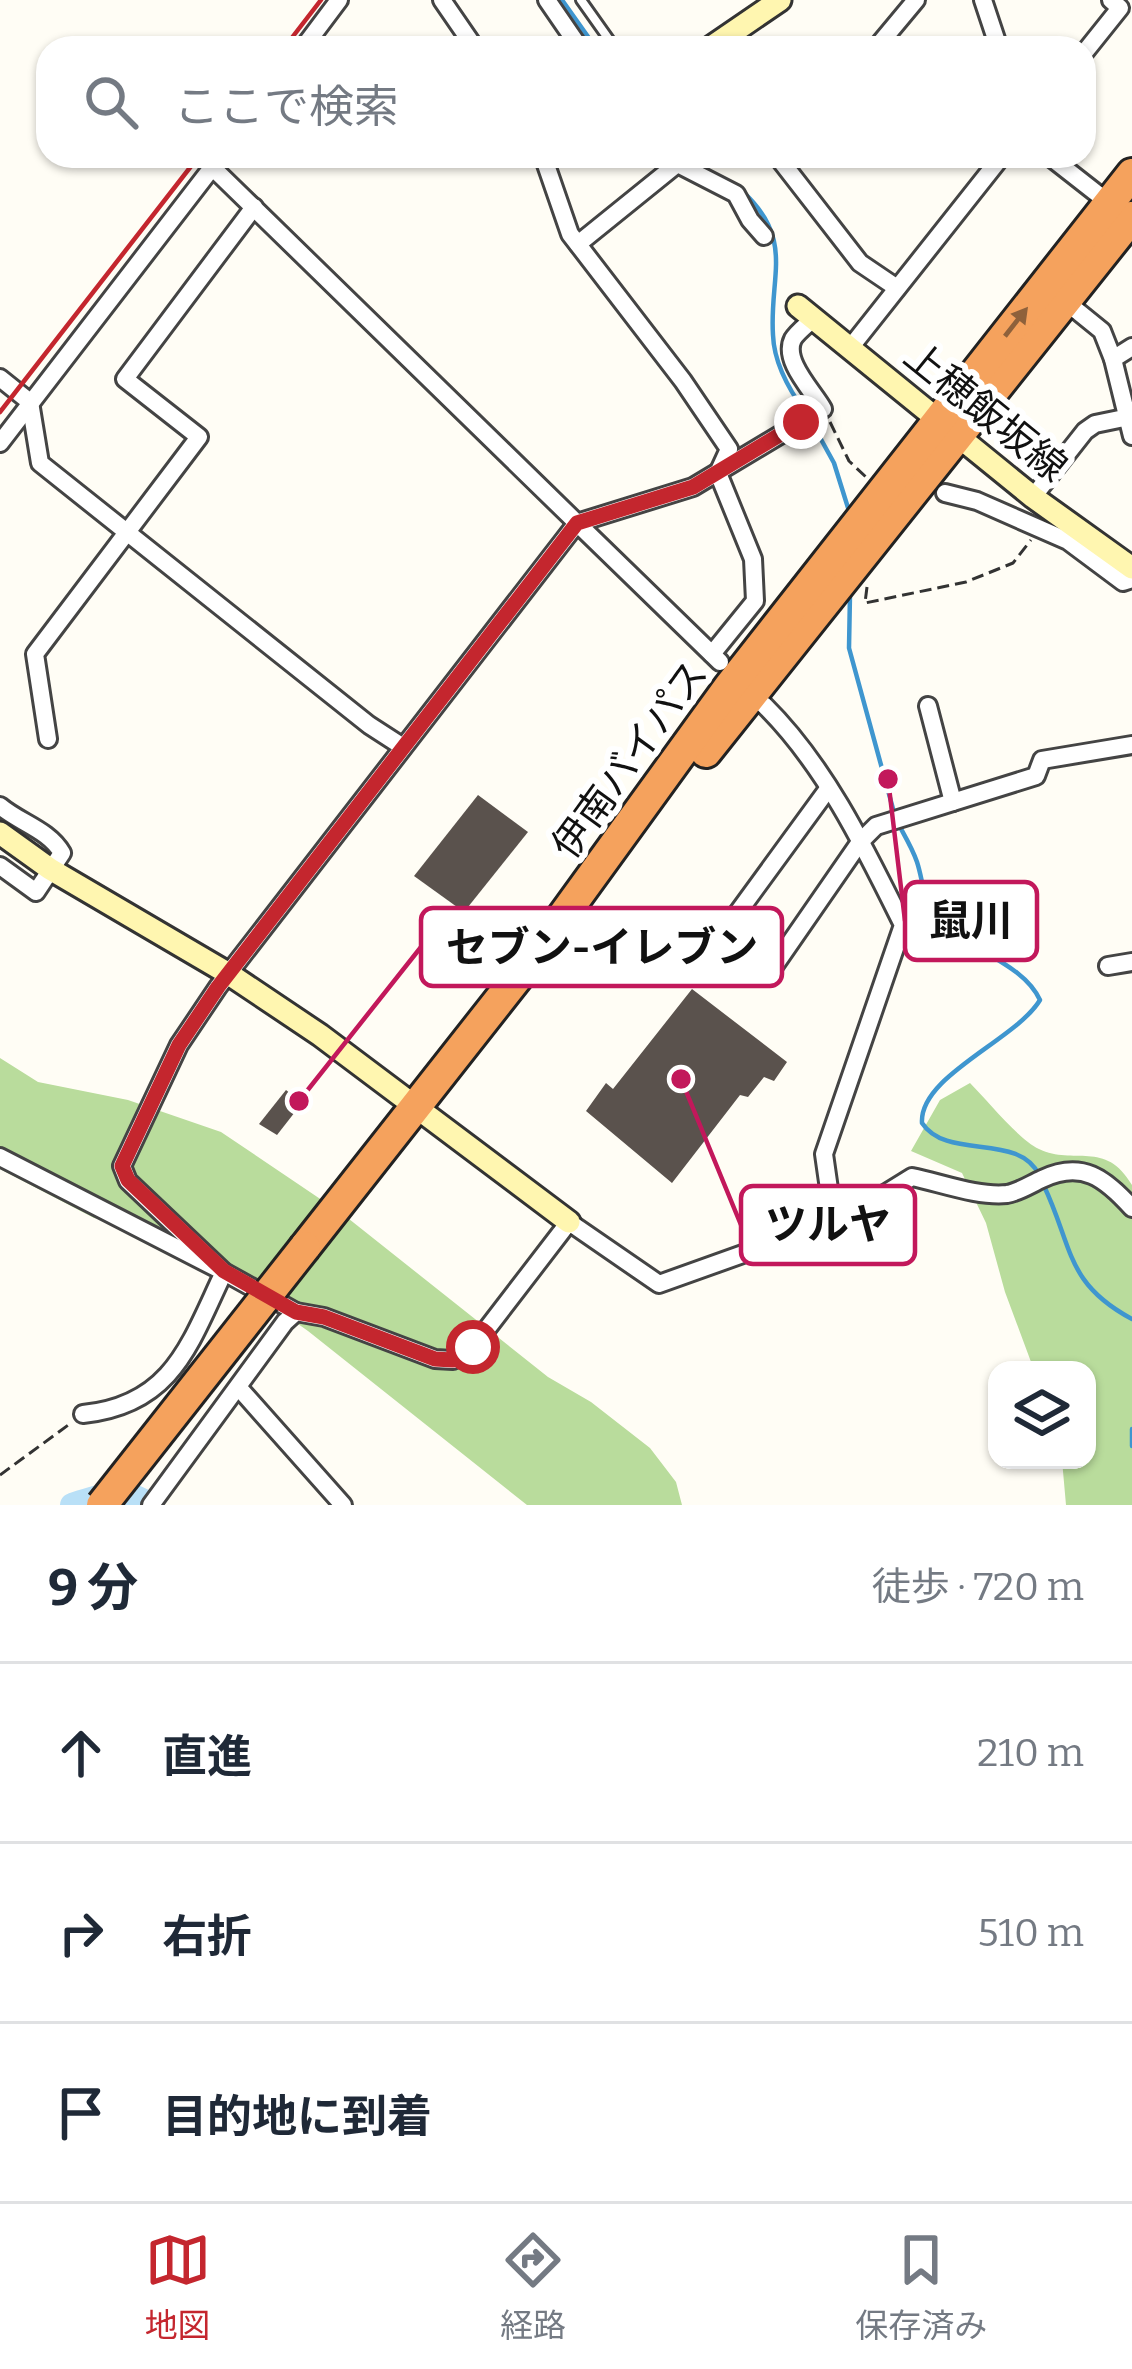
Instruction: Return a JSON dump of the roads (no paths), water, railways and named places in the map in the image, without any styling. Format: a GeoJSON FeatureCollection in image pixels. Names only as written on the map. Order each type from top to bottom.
{"type":"FeatureCollection","features":[{"type":"Feature","properties":{"kind":"highway","name":"伊南バイパス"},"geometry":{"type":"LineString","coordinates":[[948,428],[1065,301],[1120,210],[1132,174]]}},
{"type":"Feature","properties":{"kind":"highway","name":"伊南バイパス"},"geometry":{"type":"LineString","coordinates":[[106,1505],[420,1110],[1120,210]]}},
{"type":"Feature","properties":{"kind":"street"},"geometry":{"type":"LineString","coordinates":[[312,36],[339,0]]}},
{"type":"Feature","properties":{"kind":"street"},"geometry":{"type":"LineString","coordinates":[[548,0],[572,36]]}},
{"type":"Feature","properties":{"kind":"street"},"geometry":{"type":"LineString","coordinates":[[886,36],[916,0]]}},
{"type":"Feature","properties":{"kind":"street"},"geometry":{"type":"LineString","coordinates":[[983,0],[995,36]]}},
{"type":"Feature","properties":{"kind":"street"},"geometry":{"type":"LineString","coordinates":[[1096,38],[1120,8],[1112,0]]}},
{"type":"Feature","properties":{"kind":"street"},"geometry":{"type":"LineString","coordinates":[[449,2],[468,36]]}},
{"type":"Feature","properties":{"kind":"street"},"geometry":{"type":"LineString","coordinates":[[727,36],[774,2]]}},
{"type":"Feature","properties":{"kind":"street"},"geometry":{"type":"LineString","coordinates":[[0,442],[211,168]]}},
{"type":"Feature","properties":{"kind":"street"},"geometry":{"type":"LineString","coordinates":[[221,168],[254,207],[716,658],[755,602],[753,559],[718,473],[729,449],[570,234],[547,168]]}},
{"type":"Feature","properties":{"kind":"street"},"geometry":{"type":"LineString","coordinates":[[578,244],[661,168]]}},
{"type":"Feature","properties":{"kind":"street"},"geometry":{"type":"LineString","coordinates":[[686,168],[736,194],[764,236]]}},
{"type":"Feature","properties":{"kind":"street"},"geometry":{"type":"LineString","coordinates":[[786,168],[860,263],[897,288]]}},
{"type":"Feature","properties":{"kind":"street"},"geometry":{"type":"LineString","coordinates":[[850,348],[992,168]]}},
{"type":"Feature","properties":{"kind":"street"},"geometry":{"type":"LineString","coordinates":[[1065,168],[1120,210]]}},
{"type":"Feature","properties":{"kind":"street"},"geometry":{"type":"LineString","coordinates":[[48,739],[35,654],[199,437],[125,379],[254,207]]}},
{"type":"Feature","properties":{"kind":"street"},"geometry":{"type":"LineString","coordinates":[[1033,496],[1084,431],[1095,424],[1130,426],[1102,332],[1065,301]]}},
{"type":"Feature","properties":{"kind":"street"},"geometry":{"type":"LineString","coordinates":[[224,1271],[128,1180],[122,1166],[179,1045],[577,523],[693,487],[814,414],[791,352],[806,312]]}},
{"type":"Feature","properties":{"kind":"street","name":"上穂飯坂線"},"geometry":{"type":"LineString","coordinates":[[806,312],[1033,496],[1132,568]]}},
{"type":"Feature","properties":{"kind":"street"},"geometry":{"type":"LineString","coordinates":[[1113,359],[1132,347]]}},
{"type":"Feature","properties":{"kind":"street"},"geometry":{"type":"LineString","coordinates":[[0,378],[30,402],[40,463],[403,747]]}},
{"type":"Feature","properties":{"kind":"street"},"geometry":{"type":"LineString","coordinates":[[945,493],[977,501],[1068,541],[1123,582],[1132,579]]}},
{"type":"Feature","properties":{"kind":"street"},"geometry":{"type":"LineString","coordinates":[[764,705],[798,739],[903,925],[824,1154],[830,1189],[849,1216]]}},
{"type":"Feature","properties":{"kind":"street"},"geometry":{"type":"LineString","coordinates":[[928,706],[953,802]]}},
{"type":"Feature","properties":{"kind":"street"},"geometry":{"type":"LineString","coordinates":[[768,975],[876,826],[1036,776],[1042,760],[1132,745]]}},
{"type":"Feature","properties":{"kind":"street"},"geometry":{"type":"LineString","coordinates":[[693,974],[828,789]]}},
{"type":"Feature","properties":{"kind":"street"},"geometry":{"type":"LineString","coordinates":[[0,806],[54,839],[62,853],[36,892],[0,866]]}},
{"type":"Feature","properties":{"kind":"street"},"geometry":{"type":"LineString","coordinates":[[0,833],[50,869],[229,974],[320,1035],[568,1222],[659,1284],[849,1216],[912,1177],[998,1194],[1013,1193],[1069,1169],[1096,1174],[1132,1208]]}},
{"type":"Feature","properties":{"kind":"street"},"geometry":{"type":"LineString","coordinates":[[1108,966],[1132,962]]}},
{"type":"Feature","properties":{"kind":"street"},"geometry":{"type":"LineString","coordinates":[[0,1157],[296,1312],[324,1317],[435,1359],[453,1360],[473,1347],[568,1222]]}},
{"type":"Feature","properties":{"kind":"street"},"geometry":{"type":"LineString","coordinates":[[83,1414],[107,1412],[158,1388],[190,1342],[224,1271]]}},
{"type":"Feature","properties":{"kind":"street"},"geometry":{"type":"LineString","coordinates":[[151,1505],[296,1312]]}},
{"type":"Feature","properties":{"kind":"street"},"geometry":{"type":"LineString","coordinates":[[239,1388],[343,1505]]}},
{"type":"Feature","properties":{"kind":"lane"},"geometry":{"type":"LineString","coordinates":[[581,0],[606,36]]}},
{"type":"Feature","properties":{"kind":"waterway"},"geometry":{"type":"LineString","coordinates":[[562,0],[588,36]]}},
{"type":"Feature","properties":{"kind":"waterway"},"geometry":{"type":"LineString","coordinates":[[703,168],[729,182]]}},
{"type":"Feature","properties":{"kind":"waterway"},"geometry":{"type":"LineString","coordinates":[[743,192],[769,226],[774,243],[774,346],[784,376],[806,413]]}},
{"type":"Feature","properties":{"kind":"waterway"},"geometry":{"type":"LineString","coordinates":[[812,423],[834,463],[849,511]]}},
{"type":"Feature","properties":{"kind":"waterway"},"geometry":{"type":"LineString","coordinates":[[850,594],[849,648],[895,816]]}},
{"type":"Feature","properties":{"kind":"waterway"},"geometry":{"type":"LineString","coordinates":[[900,827],[936,916],[1020,975],[1040,1000],[936,1090],[925,1106],[922,1123],[948,1141],[1016,1154],[1039,1175]]}},
{"type":"Feature","properties":{"kind":"waterway"},"geometry":{"type":"LineString","coordinates":[[1044,1186],[1082,1277],[1094,1292],[1132,1319]]}},
{"type":"Feature","properties":{"kind":"waterway"},"geometry":{"type":"LineString","coordinates":[[1132,1429],[1132,1446]]}},
{"type":"Feature","properties":{"kind":"waterway"},"geometry":{"type":"LineString","coordinates":[[72,1505],[121,1494],[150,1505]]}},
{"type":"Feature","properties":{"kind":"railway"},"geometry":{"type":"LineString","coordinates":[[293,36],[321,0]]}},
{"type":"Feature","properties":{"kind":"railway"},"geometry":{"type":"LineString","coordinates":[[0,412],[190,168]]}},
{"type":"Feature","properties":{"kind":"place","name":"鼠川"},"geometry":{"type":"Point","coordinates":[888,779]}},
{"type":"Feature","properties":{"kind":"place","name":"ツルヤ"},"geometry":{"type":"Point","coordinates":[681,1079]}},
{"type":"Feature","properties":{"kind":"place","name":"セブン-イレブン"},"geometry":{"type":"Point","coordinates":[299,1101]}}]}
